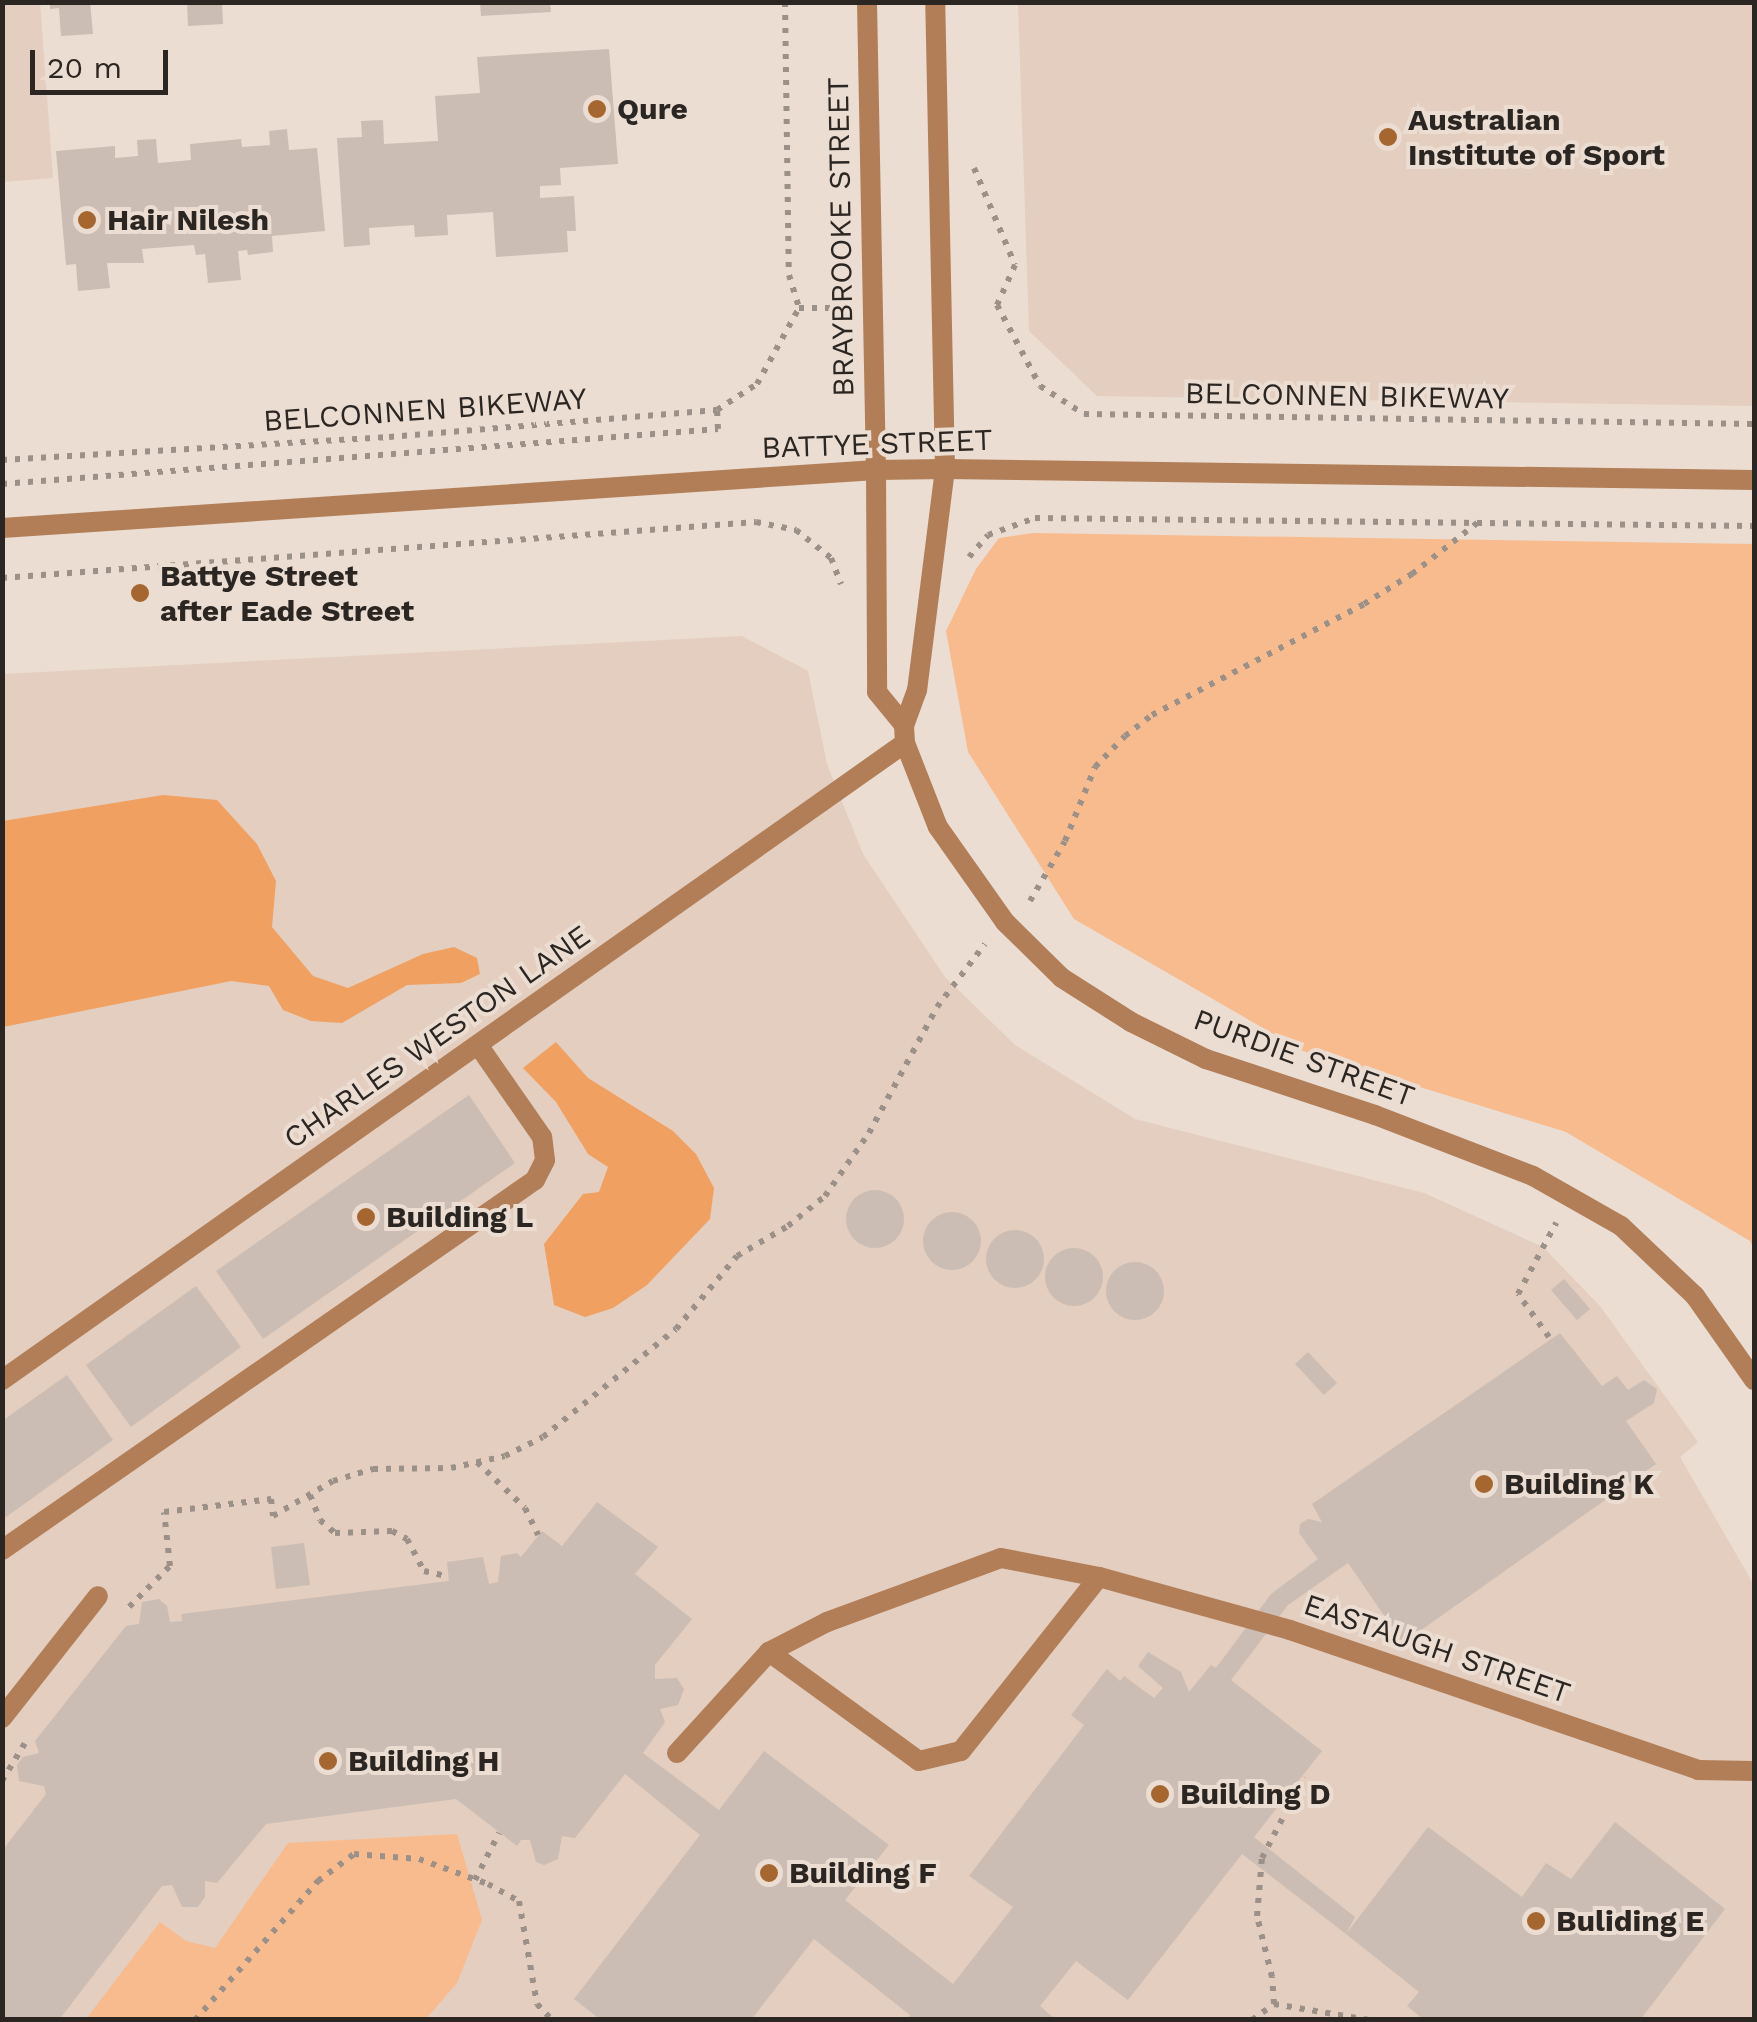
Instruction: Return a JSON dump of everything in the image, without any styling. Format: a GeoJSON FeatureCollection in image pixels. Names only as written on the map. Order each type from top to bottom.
{"type":"FeatureCollection","features":[{"type":"Feature","properties":{"kind":"street","name":"BRAYBROOKE STREET"},"geometry":{"type":"LineString","coordinates":[[867,2],[876,470]]}},
{"type":"Feature","properties":{"kind":"street"},"geometry":{"type":"LineString","coordinates":[[905,734],[917,690],[945,470],[935,2]]}},
{"type":"Feature","properties":{"kind":"street","name":"BATTYE STREET"},"geometry":{"type":"LineString","coordinates":[[2,528],[876,470],[1754,480]]}},
{"type":"Feature","properties":{"kind":"street","name":"PURDIE STREET"},"geometry":{"type":"LineString","coordinates":[[876,470],[877,692],[905,734],[938,827],[1005,922],[1062,978],[1131,1022],[1206,1059],[1393,1122],[1533,1176],[1621,1226],[1695,1296],[1754,1380]]}},
{"type":"Feature","properties":{"kind":"street","name":"CHARLES WESTON LANE"},"geometry":{"type":"LineString","coordinates":[[2,1380],[478,1044],[905,734]]}},
{"type":"Feature","properties":{"kind":"street"},"geometry":{"type":"LineString","coordinates":[[2,1550],[535,1180],[545,1160],[542,1136],[478,1044]]}},
{"type":"Feature","properties":{"kind":"street","name":"EASTAUGH STREET"},"geometry":{"type":"LineString","coordinates":[[677,1753],[769,1652],[826,1622],[1001,1558],[1099,1578],[1290,1630],[1698,1770],[1754,1770]]}},
{"type":"Feature","properties":{"kind":"street"},"geometry":{"type":"LineString","coordinates":[[769,1652],[919,1761],[961,1751],[1099,1578]]}},
{"type":"Feature","properties":{"kind":"street"},"geometry":{"type":"LineString","coordinates":[[3,1714],[98,1596]]}},
{"type":"Feature","properties":{"kind":"path","name":"BELCONNEN BIKEWAY"},"geometry":{"type":"LineString","coordinates":[[2,460],[389,437],[717,410],[757,384],[798,308],[790,275],[786,2]]}},
{"type":"Feature","properties":{"kind":"path","name":"BELCONNEN BIKEWAY"},"geometry":{"type":"LineString","coordinates":[[971,161],[1015,265],[997,305],[1040,386],[1084,414],[1754,424]]}},
{"type":"Feature","properties":{"kind":"path"},"geometry":{"type":"LineString","coordinates":[[2,484],[718,429],[717,410]]}},
{"type":"Feature","properties":{"kind":"path"},"geometry":{"type":"LineString","coordinates":[[964,563],[988,535],[1035,518],[1754,526]]}},
{"type":"Feature","properties":{"kind":"path"},"geometry":{"type":"LineString","coordinates":[[2,578],[756,522],[796,530],[831,558],[842,588],[842,601]]}},
{"type":"Feature","properties":{"kind":"path"},"geometry":{"type":"LineString","coordinates":[[98,1596],[125,1611],[170,1566],[164,1512],[271,1498],[274,1516],[333,1481],[372,1470],[451,1468],[505,1456],[543,1437],[676,1329],[737,1256],[788,1226],[825,1196],[869,1133],[938,1008],[1005,922],[1033,898],[1065,841],[1095,767],[1125,736],[1152,715],[1364,604],[1412,574],[1477,523]]}},
{"type":"Feature","properties":{"kind":"path"},"geometry":{"type":"LineString","coordinates":[[1549,1337],[1518,1294],[1570,1196]]}},
{"type":"Feature","properties":{"kind":"path"},"geometry":{"type":"LineString","coordinates":[[478,1462],[525,1508],[538,1535]]}},
{"type":"Feature","properties":{"kind":"path"},"geometry":{"type":"LineString","coordinates":[[310,1495],[320,1520],[334,1532],[392,1530],[407,1539],[424,1571],[446,1576]]}},
{"type":"Feature","properties":{"kind":"path"},"geometry":{"type":"LineString","coordinates":[[1274,2004],[1257,1916],[1262,1858],[1304,1777]]}},
{"type":"Feature","properties":{"kind":"path"},"geometry":{"type":"LineString","coordinates":[[475,1880],[500,1833]]}},
{"type":"Feature","properties":{"kind":"path"},"geometry":{"type":"LineString","coordinates":[[195,2020],[318,1881],[354,1854],[419,1859],[518,1901],[536,2004],[552,2020]]}},
{"type":"Feature","properties":{"kind":"path"},"geometry":{"type":"LineString","coordinates":[[1252,2020],[1274,2004],[1369,2020]]}},
{"type":"Feature","properties":{"kind":"shaded area"},"geometry":{"type":"Polygon","coordinates":[[[3,2],[40,3],[53,178],[3,182],[3,2]]]}},
{"type":"Feature","properties":{"kind":"shaded area","name":"Australian Institute of Sport"},"geometry":{"type":"Polygon","coordinates":[[[1018,3],[1754,3],[1754,406],[1097,396],[1029,331],[1018,3]]]}},
{"type":"Feature","properties":{"kind":"shaded area"},"geometry":{"type":"Polygon","coordinates":[[[1034,533],[1754,544],[1754,1249],[1750,1241],[1566,1132],[1303,1051],[1074,919],[968,752],[946,631],[976,569],[999,538],[1034,533]]]}},
{"type":"Feature","properties":{"kind":"shaded area"},"geometry":{"type":"Polygon","coordinates":[[[742,636],[808,671],[827,764],[863,854],[945,977],[1015,1045],[1135,1119],[1424,1193],[1543,1247],[1600,1306],[1698,1442],[1680,1457],[1754,1585],[1754,2019],[3,2020],[3,674],[742,636]]]}},
{"type":"Feature","properties":{"kind":"shaded area"},"geometry":{"type":"Polygon","coordinates":[[[163,795],[217,800],[257,844],[276,881],[272,927],[313,976],[348,988],[423,954],[454,947],[477,958],[480,974],[461,983],[407,985],[342,1023],[311,1021],[283,1010],[269,986],[231,981],[3,1027],[3,821],[163,795]]]}},
{"type":"Feature","properties":{"kind":"shaded area"},"geometry":{"type":"Polygon","coordinates":[[[556,1042],[588,1078],[673,1131],[696,1154],[714,1188],[710,1219],[647,1285],[613,1308],[585,1317],[554,1305],[544,1244],[583,1194],[599,1192],[608,1167],[588,1154],[556,1102],[523,1068],[556,1042]]]}},
{"type":"Feature","properties":{"kind":"shaded area"},"geometry":{"type":"Polygon","coordinates":[[[457,1834],[482,1920],[457,1983],[426,2019],[86,2019],[160,1922],[186,1941],[215,1948],[288,1843],[457,1834]]]}},
{"type":"Feature","properties":{"kind":"building"},"geometry":{"type":"Polygon","coordinates":[[[50,2],[90,2],[93,34],[61,36],[59,8],[50,9],[50,2]]]}},
{"type":"Feature","properties":{"kind":"building"},"geometry":{"type":"Polygon","coordinates":[[[187,2],[222,2],[223,24],[188,26],[187,2]]]}},
{"type":"Feature","properties":{"kind":"building"},"geometry":{"type":"Polygon","coordinates":[[[480,2],[550,2],[551,12],[481,16],[480,2]]]}},
{"type":"Feature","properties":{"kind":"building"},"geometry":{"type":"Polygon","coordinates":[[[609,49],[618,164],[560,168],[561,185],[540,186],[540,198],[574,196],[576,231],[567,231],[568,252],[496,257],[493,212],[447,215],[448,235],[415,237],[414,225],[369,228],[370,245],[344,247],[337,138],[362,137],[361,121],[383,120],[384,144],[438,141],[435,96],[480,93],[477,57],[609,49]]]}},
{"type":"Feature","properties":{"kind":"building"},"geometry":{"type":"Polygon","coordinates":[[[287,129],[289,150],[317,148],[325,231],[272,236],[273,252],[248,255],[247,250],[238,251],[241,280],[208,283],[205,254],[196,255],[194,245],[142,249],[144,263],[107,263],[110,288],[78,291],[76,264],[66,265],[56,151],[115,146],[115,158],[138,156],[137,140],[156,139],[158,163],[191,160],[190,144],[241,139],[242,147],[270,145],[269,131],[287,129]]]}},
{"type":"Feature","properties":{"kind":"building","name":"Building L"},"geometry":{"type":"Polygon","coordinates":[[[469,1095],[515,1163],[263,1339],[216,1271],[469,1095]]]}},
{"type":"Feature","properties":{"kind":"building"},"geometry":{"type":"Polygon","coordinates":[[[875,1190],[895,1199],[904,1219],[895,1239],[875,1248],[855,1239],[846,1219],[855,1199],[875,1190]]]}},
{"type":"Feature","properties":{"kind":"building"},"geometry":{"type":"Polygon","coordinates":[[[952,1212],[972,1221],[981,1241],[972,1261],[952,1270],[932,1261],[923,1241],[932,1221],[952,1212]]]}},
{"type":"Feature","properties":{"kind":"building"},"geometry":{"type":"Polygon","coordinates":[[[1015,1230],[1035,1239],[1044,1259],[1035,1279],[1015,1288],[995,1279],[986,1259],[995,1239],[1015,1230]]]}},
{"type":"Feature","properties":{"kind":"building"},"geometry":{"type":"Polygon","coordinates":[[[1074,1248],[1094,1257],[1103,1277],[1094,1297],[1074,1306],[1054,1297],[1045,1277],[1054,1257],[1074,1248]]]}},
{"type":"Feature","properties":{"kind":"building"},"geometry":{"type":"Polygon","coordinates":[[[1135,1262],[1155,1271],[1164,1291],[1155,1311],[1135,1320],[1115,1311],[1106,1291],[1115,1271],[1135,1262]]]}},
{"type":"Feature","properties":{"kind":"building"},"geometry":{"type":"Polygon","coordinates":[[[1564,1279],[1590,1309],[1577,1320],[1551,1290],[1564,1279]]]}},
{"type":"Feature","properties":{"kind":"building"},"geometry":{"type":"Polygon","coordinates":[[[196,1286],[241,1347],[131,1427],[86,1365],[196,1286]]]}},
{"type":"Feature","properties":{"kind":"building"},"geometry":{"type":"Polygon","coordinates":[[[1560,1333],[1602,1386],[1617,1376],[1628,1390],[1644,1380],[1657,1389],[1654,1403],[1626,1421],[1656,1464],[1403,1643],[1348,1563],[1288,1605],[1231,1680],[1322,1751],[1254,1837],[1355,1917],[1346,1934],[1242,1854],[1128,2000],[1076,1961],[1040,2006],[1056,2020],[906,2020],[910,2015],[814,1939],[751,2020],[601,2020],[574,1999],[700,1835],[625,1774],[575,1838],[562,1836],[558,1859],[544,1865],[536,1862],[530,1840],[521,1840],[517,1846],[456,1799],[266,1824],[217,1883],[205,1881],[205,1897],[198,1907],[182,1907],[172,1885],[162,1886],[59,2020],[2,2020],[2,1851],[46,1794],[44,1786],[19,1781],[17,1765],[23,1757],[39,1753],[35,1741],[126,1626],[139,1624],[142,1602],[159,1599],[167,1606],[170,1622],[182,1621],[181,1614],[449,1581],[447,1562],[483,1557],[489,1584],[498,1582],[501,1556],[517,1553],[521,1557],[542,1531],[562,1546],[597,1502],[658,1547],[635,1574],[692,1619],[655,1665],[655,1679],[677,1678],[684,1689],[678,1705],[660,1709],[665,1722],[643,1753],[719,1810],[764,1751],[889,1845],[845,1900],[953,1984],[1013,1907],[969,1876],[1084,1725],[1071,1715],[1107,1669],[1120,1681],[1124,1676],[1154,1698],[1163,1688],[1138,1666],[1148,1652],[1181,1672],[1189,1692],[1211,1665],[1216,1668],[1271,1594],[1318,1559],[1299,1533],[1300,1524],[1308,1519],[1322,1522],[1312,1504],[1560,1333]]]}},
{"type":"Feature","properties":{"kind":"building"},"geometry":{"type":"Polygon","coordinates":[[[1308,1352],[1337,1383],[1324,1395],[1295,1364],[1308,1352]]]}},
{"type":"Feature","properties":{"kind":"building"},"geometry":{"type":"Polygon","coordinates":[[[67,1375],[113,1440],[2,1520],[2,1421],[67,1375]]]}},
{"type":"Feature","properties":{"kind":"building"},"geometry":{"type":"Polygon","coordinates":[[[304,1543],[310,1585],[276,1589],[271,1547],[304,1543]]]}},
{"type":"Feature","properties":{"kind":"building","name":"Buliding E"},"geometry":{"type":"Polygon","coordinates":[[[1615,1822],[1725,1909],[1640,2020],[1424,2020],[1407,2006],[1419,1992],[1346,1934],[1428,1827],[1522,1897],[1546,1863],[1571,1879],[1615,1822]]]}},
{"type":"Feature","properties":{"kind":"place","name":"Qure"},"geometry":{"type":"Point","coordinates":[597,109]}},
{"type":"Feature","properties":{"kind":"place","name":"Australian Institute of Sport"},"geometry":{"type":"Point","coordinates":[1388,137]}},
{"type":"Feature","properties":{"kind":"place","name":"Hair Nilesh"},"geometry":{"type":"Point","coordinates":[87,220]}},
{"type":"Feature","properties":{"kind":"place","name":"Battye Street after Eade Street"},"geometry":{"type":"Point","coordinates":[140,593]}},
{"type":"Feature","properties":{"kind":"place","name":"Building L"},"geometry":{"type":"Point","coordinates":[366,1217]}},
{"type":"Feature","properties":{"kind":"place","name":"Building K"},"geometry":{"type":"Point","coordinates":[1484,1484]}},
{"type":"Feature","properties":{"kind":"place","name":"Building H"},"geometry":{"type":"Point","coordinates":[328,1761]}},
{"type":"Feature","properties":{"kind":"place","name":"Building D"},"geometry":{"type":"Point","coordinates":[1160,1794]}},
{"type":"Feature","properties":{"kind":"place","name":"Building F"},"geometry":{"type":"Point","coordinates":[769,1873]}},
{"type":"Feature","properties":{"kind":"place","name":"Buliding E"},"geometry":{"type":"Point","coordinates":[1536,1921]}}]}
